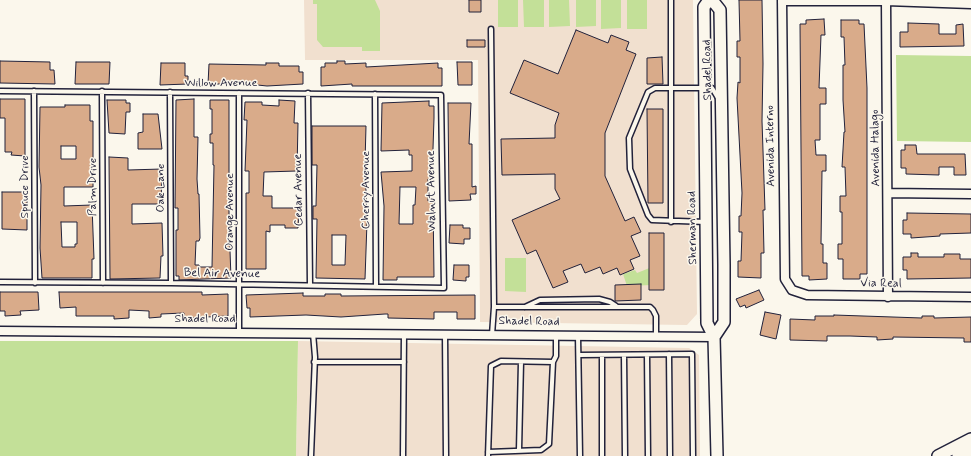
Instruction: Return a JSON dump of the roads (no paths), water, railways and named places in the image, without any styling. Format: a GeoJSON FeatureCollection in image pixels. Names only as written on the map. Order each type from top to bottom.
{"type":"FeatureCollection","features":[{"type":"Feature","properties":{"kind":"street","name":"Sherman Road"},"geometry":{"type":"LineString","coordinates":[[711,0],[704,8],[707,323],[714,337],[717,456]]}},
{"type":"Feature","properties":{"kind":"street","name":"Shadel Road"},"geometry":{"type":"LineString","coordinates":[[0,331],[714,337],[724,322],[720,10],[711,0]]}},
{"type":"Feature","properties":{"kind":"street"},"geometry":{"type":"LineString","coordinates":[[782,0],[886,1],[971,4]]}},
{"type":"Feature","properties":{"kind":"street","name":"Avenida Interno"},"geometry":{"type":"LineString","coordinates":[[782,0],[785,279],[792,290]]}},
{"type":"Feature","properties":{"kind":"street","name":"Avenida Halago"},"geometry":{"type":"LineString","coordinates":[[886,1],[888,297]]}},
{"type":"Feature","properties":{"kind":"street"},"geometry":{"type":"LineString","coordinates":[[888,193],[971,194]]}},
{"type":"Feature","properties":{"kind":"street","name":"Via Real"},"geometry":{"type":"LineString","coordinates":[[792,290],[807,295],[971,297]]}},
{"type":"Feature","properties":{"kind":"street"},"geometry":{"type":"LineString","coordinates":[[938,456],[971,439]]}},
{"type":"Feature","properties":{"kind":"street"},"geometry":{"type":"LineString","coordinates":[[958,456],[971,450]]}},
{"type":"Feature","properties":{"kind":"lane"},"geometry":{"type":"LineString","coordinates":[[671,0],[671,222]]}},
{"type":"Feature","properties":{"kind":"lane"},"geometry":{"type":"LineString","coordinates":[[491,29],[494,308],[492,334]]}},
{"type":"Feature","properties":{"kind":"lane"},"geometry":{"type":"LineString","coordinates":[[706,222],[671,222],[652,220],[648,215],[630,169],[629,138],[648,92],[655,88],[712,88],[722,104]]}},
{"type":"Feature","properties":{"kind":"lane","name":"Willow Avenue"},"geometry":{"type":"LineString","coordinates":[[0,91],[34,90],[441,95]]}},
{"type":"Feature","properties":{"kind":"lane","name":"Spruce Drive"},"geometry":{"type":"LineString","coordinates":[[34,90],[35,283]]}},
{"type":"Feature","properties":{"kind":"lane","name":"Palm Drive"},"geometry":{"type":"LineString","coordinates":[[102,91],[103,284]]}},
{"type":"Feature","properties":{"kind":"lane","name":"Oak Lane"},"geometry":{"type":"LineString","coordinates":[[170,92],[171,283]]}},
{"type":"Feature","properties":{"kind":"lane","name":"Orange Avenue"},"geometry":{"type":"LineString","coordinates":[[239,93],[239,332]]}},
{"type":"Feature","properties":{"kind":"lane","name":"Cedar Avenue"},"geometry":{"type":"LineString","coordinates":[[308,93],[310,286]]}},
{"type":"Feature","properties":{"kind":"lane","name":"Cherry Avenue"},"geometry":{"type":"LineString","coordinates":[[375,94],[376,286]]}},
{"type":"Feature","properties":{"kind":"lane","name":"Walnut Avenue"},"geometry":{"type":"LineString","coordinates":[[441,95],[444,288]]}},
{"type":"Feature","properties":{"kind":"lane","name":"Bel Air Avenue"},"geometry":{"type":"LineString","coordinates":[[0,282],[103,284],[171,283],[240,286],[376,286],[444,288]]}},
{"type":"Feature","properties":{"kind":"lane"},"geometry":{"type":"LineString","coordinates":[[524,307],[532,302],[540,300],[599,299],[610,302],[617,307]]}},
{"type":"Feature","properties":{"kind":"lane"},"geometry":{"type":"LineString","coordinates":[[494,308],[650,307],[654,310],[656,316],[656,336]]}},
{"type":"Feature","properties":{"kind":"lane"},"geometry":{"type":"LineString","coordinates":[[312,333],[314,362],[312,456]]}},
{"type":"Feature","properties":{"kind":"lane"},"geometry":{"type":"LineString","coordinates":[[403,456],[404,334]]}},
{"type":"Feature","properties":{"kind":"lane"},"geometry":{"type":"LineString","coordinates":[[445,334],[446,456]]}},
{"type":"Feature","properties":{"kind":"lane"},"geometry":{"type":"LineString","coordinates":[[553,362],[501,361],[491,366],[488,454],[519,450],[541,450],[549,444],[553,362],[556,356],[556,335]]}},
{"type":"Feature","properties":{"kind":"lane"},"geometry":{"type":"LineString","coordinates":[[578,336],[580,456]]}},
{"type":"Feature","properties":{"kind":"lane"},"geometry":{"type":"LineString","coordinates":[[647,354],[648,456]]}},
{"type":"Feature","properties":{"kind":"lane"},"geometry":{"type":"LineString","coordinates":[[669,354],[670,456]]}},
{"type":"Feature","properties":{"kind":"lane"},"geometry":{"type":"LineString","coordinates":[[579,355],[692,354],[693,456]]}},
{"type":"Feature","properties":{"kind":"lane"},"geometry":{"type":"LineString","coordinates":[[602,355],[602,456]]}},
{"type":"Feature","properties":{"kind":"lane"},"geometry":{"type":"LineString","coordinates":[[624,355],[625,456]]}},
{"type":"Feature","properties":{"kind":"lane"},"geometry":{"type":"LineString","coordinates":[[314,362],[404,362]]}},
{"type":"Feature","properties":{"kind":"lane"},"geometry":{"type":"LineString","coordinates":[[519,450],[521,362]]}}]}
